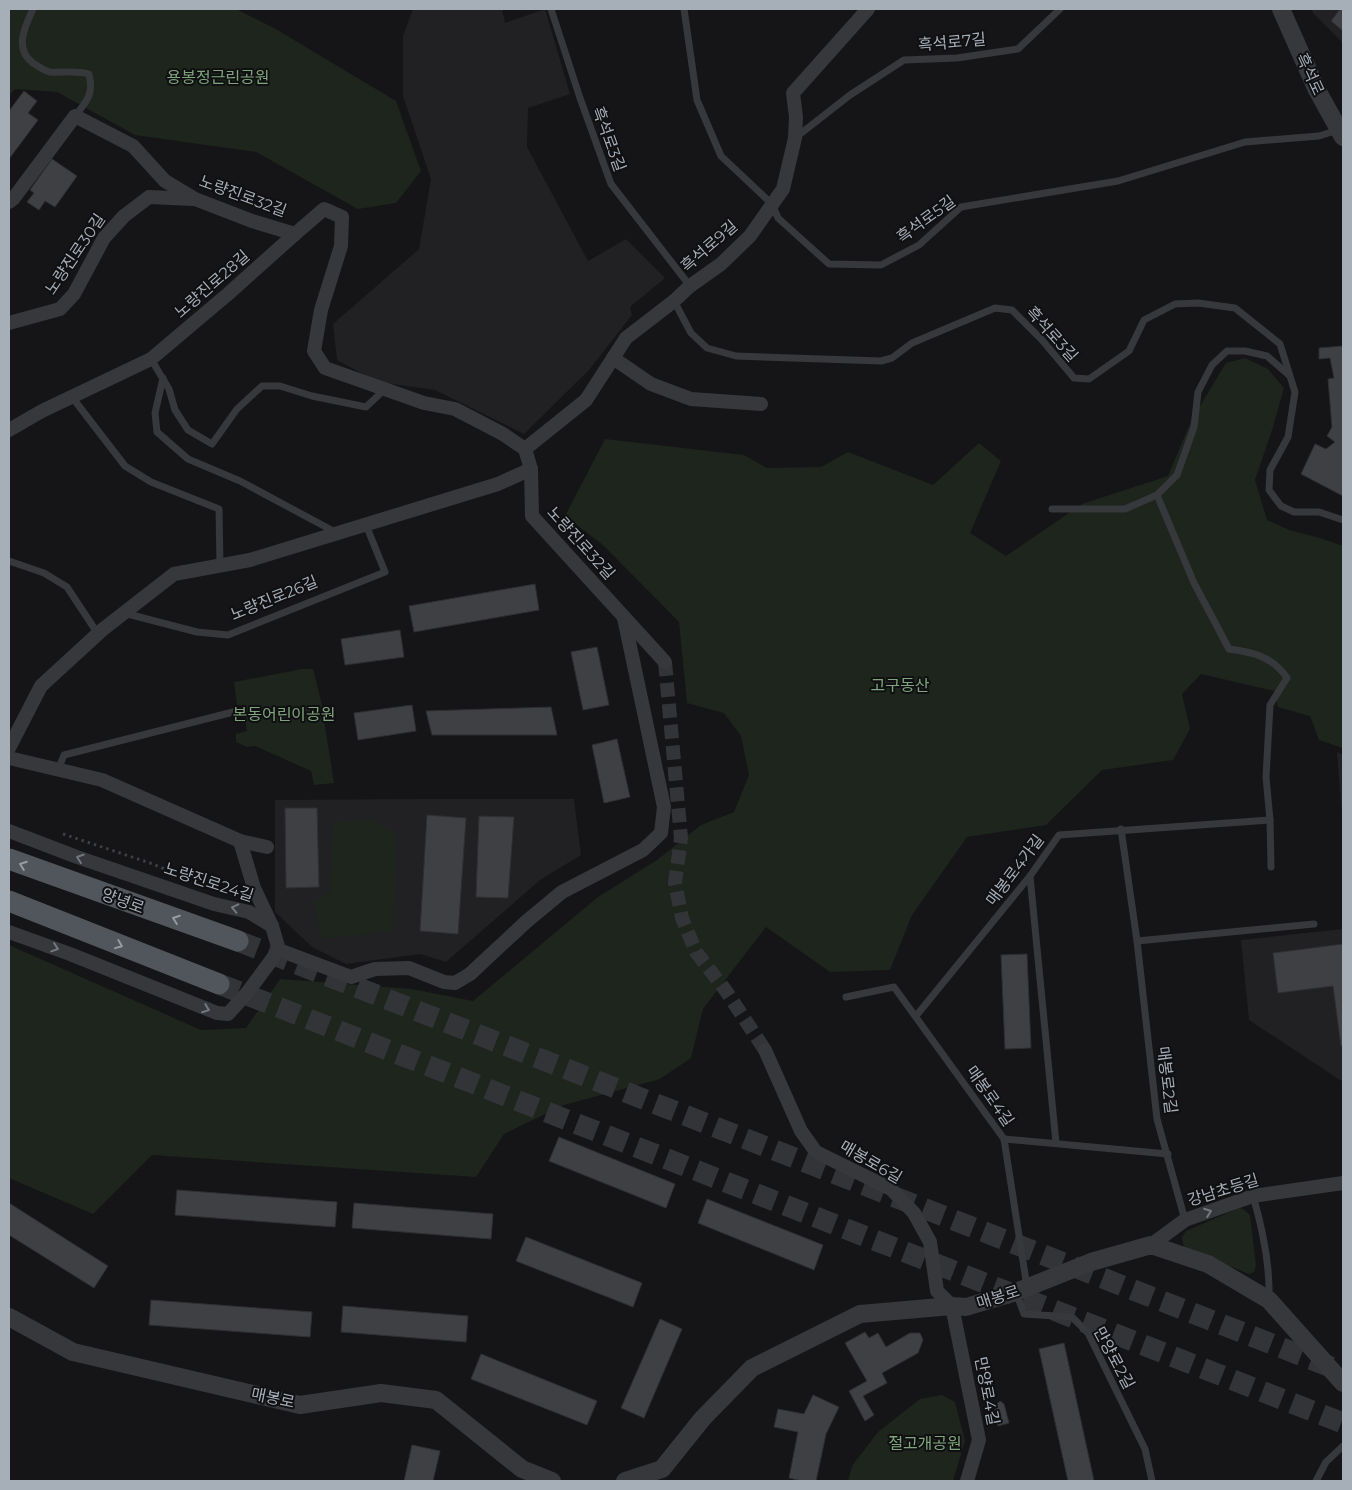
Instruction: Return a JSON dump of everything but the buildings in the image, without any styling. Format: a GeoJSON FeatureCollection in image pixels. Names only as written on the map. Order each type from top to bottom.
{"type":"FeatureCollection","features":[{"type":"Feature","properties":{"kind":"main road","name":"양녕로"},"geometry":{"type":"LineString","coordinates":[[9,860],[238,941]]}},
{"type":"Feature","properties":{"kind":"main road"},"geometry":{"type":"LineString","coordinates":[[9,901],[218,984]]}},
{"type":"Feature","properties":{"kind":"street","name":"흑석로9길"},"geometry":{"type":"LineString","coordinates":[[525,449],[586,400],[626,338],[720,264],[750,236],[783,189],[795,138],[796,117],[793,93],[868,9]]}},
{"type":"Feature","properties":{"kind":"street","name":"흑석로"},"geometry":{"type":"LineString","coordinates":[[1281,9],[1316,90],[1342,132]]}},
{"type":"Feature","properties":{"kind":"street","name":"노량진로32길"},"geometry":{"type":"LineString","coordinates":[[75,116],[133,146],[165,181],[195,199],[252,221],[296,234],[324,209],[342,217],[341,246],[321,310],[314,351],[325,368],[424,403],[455,409],[503,434],[525,449],[531,469],[532,516],[624,617]]}},
{"type":"Feature","properties":{"kind":"street"},"geometry":{"type":"LineString","coordinates":[[9,202],[14,199],[75,116]]}},
{"type":"Feature","properties":{"kind":"street","name":"노량진로30길"},"geometry":{"type":"LineString","coordinates":[[9,323],[60,309],[74,294],[104,238],[124,216],[149,197],[195,199]]}},
{"type":"Feature","properties":{"kind":"street","name":"노량진로28길"},"geometry":{"type":"LineString","coordinates":[[9,430],[72,396],[151,359],[296,234]]}},
{"type":"Feature","properties":{"kind":"street"},"geometry":{"type":"LineString","coordinates":[[614,358],[651,384],[691,399],[761,404]]}},
{"type":"Feature","properties":{"kind":"street"},"geometry":{"type":"LineString","coordinates":[[9,748],[41,686],[98,634],[174,574],[250,560],[498,484],[531,469]]}},
{"type":"Feature","properties":{"kind":"street"},"geometry":{"type":"LineString","coordinates":[[624,617],[665,662]]}},
{"type":"Feature","properties":{"kind":"street"},"geometry":{"type":"LineString","coordinates":[[279,950],[351,977],[375,969],[409,968],[444,982],[455,983],[470,974],[562,892],[643,850],[661,834],[664,807],[624,617]]}},
{"type":"Feature","properties":{"kind":"street"},"geometry":{"type":"LineString","coordinates":[[9,758],[102,780],[240,841],[267,847]]}},
{"type":"Feature","properties":{"kind":"street","name":"노량진로24길"},"geometry":{"type":"LineString","coordinates":[[9,831],[214,904],[249,912],[272,926]]}},
{"type":"Feature","properties":{"kind":"street"},"geometry":{"type":"LineString","coordinates":[[240,841],[254,888],[272,926],[279,950]]}},
{"type":"Feature","properties":{"kind":"street"},"geometry":{"type":"LineString","coordinates":[[9,932],[70,954],[217,1013],[228,1014],[247,993],[279,950]]}},
{"type":"Feature","properties":{"kind":"street","name":"매봉로6길"},"geometry":{"type":"LineString","coordinates":[[765,1050],[802,1132],[816,1152],[891,1190],[914,1213],[930,1242],[937,1290],[952,1306]]}},
{"type":"Feature","properties":{"kind":"street","name":"강남초등길"},"geometry":{"type":"LineString","coordinates":[[1151,1245],[1186,1220],[1253,1196],[1343,1183]]}},
{"type":"Feature","properties":{"kind":"street"},"geometry":{"type":"LineString","coordinates":[[1151,1245],[1208,1264],[1270,1300],[1343,1383]]}},
{"type":"Feature","properties":{"kind":"street","name":"매봉로"},"geometry":{"type":"LineString","coordinates":[[626,1481],[654,1476],[703,1418],[752,1368],[860,1314],[952,1306],[966,1307],[1021,1290],[1091,1262],[1151,1245]]}},
{"type":"Feature","properties":{"kind":"street","name":"만양로4길"},"geometry":{"type":"LineString","coordinates":[[952,1306],[979,1440],[967,1481]]}},
{"type":"Feature","properties":{"kind":"street","name":"매봉로"},"geometry":{"type":"LineString","coordinates":[[9,1317],[73,1352],[300,1405],[381,1393],[436,1400],[522,1469],[552,1481]]}},
{"type":"Feature","properties":{"kind":"lane"},"geometry":{"type":"LineString","coordinates":[[32,9],[23,30],[22,47],[30,61],[47,72],[82,72],[90,74],[92,84],[89,98],[75,116]]}},
{"type":"Feature","properties":{"kind":"lane","name":"흑석로3길"},"geometry":{"type":"LineString","coordinates":[[551,9],[611,184],[690,286]]}},
{"type":"Feature","properties":{"kind":"lane","name":"흑석로5길"},"geometry":{"type":"LineString","coordinates":[[684,9],[697,100],[721,156],[772,204],[778,218],[830,264],[881,265],[919,245],[961,207],[1118,180],[1245,142],[1319,136],[1342,132]]}},
{"type":"Feature","properties":{"kind":"lane","name":"흑석로7길"},"geometry":{"type":"LineString","coordinates":[[795,138],[850,96],[904,60],[957,58],[1018,49],[1060,9]]}},
{"type":"Feature","properties":{"kind":"lane","name":"흑석로3길"},"geometry":{"type":"LineString","coordinates":[[674,301],[691,333],[707,348],[736,356],[881,361],[892,358],[912,343],[995,308],[1012,310],[1042,340],[1074,378],[1089,379],[1130,351],[1144,320],[1175,304],[1198,303],[1235,308],[1280,344],[1295,392],[1288,437],[1270,470],[1269,490],[1281,506],[1294,512],[1319,512],[1343,520]]}},
{"type":"Feature","properties":{"kind":"lane"},"geometry":{"type":"LineString","coordinates":[[1052,508],[1125,509],[1157,495],[1177,474],[1194,427],[1198,392],[1212,365],[1227,351],[1245,351],[1267,356],[1289,376]]}},
{"type":"Feature","properties":{"kind":"lane"},"geometry":{"type":"LineString","coordinates":[[151,359],[170,389],[175,410],[188,430],[212,444],[237,409],[262,386],[280,386],[312,396],[366,407],[385,389]]}},
{"type":"Feature","properties":{"kind":"lane"},"geometry":{"type":"LineString","coordinates":[[163,378],[155,413],[157,432],[188,459],[240,481],[337,534]]}},
{"type":"Feature","properties":{"kind":"lane"},"geometry":{"type":"LineString","coordinates":[[72,396],[125,466],[151,482],[220,509],[220,566]]}},
{"type":"Feature","properties":{"kind":"lane"},"geometry":{"type":"LineString","coordinates":[[1157,495],[1194,583],[1229,649],[1244,651],[1268,659],[1280,668],[1287,678],[1270,705],[1266,777],[1270,820],[1271,868]]}},
{"type":"Feature","properties":{"kind":"lane","name":"노량진로26길"},"geometry":{"type":"LineString","coordinates":[[123,613],[197,632],[228,635],[384,572],[366,524]]}},
{"type":"Feature","properties":{"kind":"lane"},"geometry":{"type":"LineString","coordinates":[[9,561],[44,573],[67,587],[98,634]]}},
{"type":"Feature","properties":{"kind":"lane"},"geometry":{"type":"LineString","coordinates":[[58,770],[64,755],[238,711]]}},
{"type":"Feature","properties":{"kind":"lane","name":"매봉로4가길"},"geometry":{"type":"LineString","coordinates":[[916,1016],[1030,876],[1059,835],[1121,829],[1270,820]]}},
{"type":"Feature","properties":{"kind":"lane","name":"매봉로2길"},"geometry":{"type":"LineString","coordinates":[[1121,829],[1137,941],[1157,1118],[1186,1220]]}},
{"type":"Feature","properties":{"kind":"lane"},"geometry":{"type":"LineString","coordinates":[[1030,876],[1056,1143]]}},
{"type":"Feature","properties":{"kind":"lane"},"geometry":{"type":"LineString","coordinates":[[1137,941],[1314,924]]}},
{"type":"Feature","properties":{"kind":"lane","name":"매봉로4길"},"geometry":{"type":"LineString","coordinates":[[846,996],[894,987],[1004,1139],[1021,1290]]}},
{"type":"Feature","properties":{"kind":"lane"},"geometry":{"type":"LineString","coordinates":[[1004,1139],[1168,1154]]}},
{"type":"Feature","properties":{"kind":"lane"},"geometry":{"type":"LineString","coordinates":[[1253,1196],[1262,1228],[1270,1286],[1270,1300]]}},
{"type":"Feature","properties":{"kind":"lane","name":"만양로2길"},"geometry":{"type":"LineString","coordinates":[[1021,1290],[1024,1314],[1072,1317],[1088,1333],[1145,1449],[1152,1481]]}},
{"type":"Feature","properties":{"kind":"lane"},"geometry":{"type":"LineString","coordinates":[[1316,1481],[1326,1462],[1343,1446]]}},
{"type":"Feature","properties":{"kind":"path"},"geometry":{"type":"LineString","coordinates":[[60,833],[194,880]]}},
{"type":"Feature","properties":{"kind":"shaded area"},"geometry":{"type":"Polygon","coordinates":[[[413,9],[502,9],[505,23],[545,9],[570,94],[528,108],[527,147],[588,261],[626,239],[665,278],[630,307],[632,315],[589,370],[524,434],[435,390],[378,382],[337,360],[333,324],[419,249],[431,179],[403,96],[403,36],[413,9]]]}},
{"type":"Feature","properties":{"kind":"shaded area"},"geometry":{"type":"Polygon","coordinates":[[[1312,9],[1343,9],[1343,43],[1313,13],[1312,9]]]}},
{"type":"Feature","properties":{"kind":"shaded area"},"geometry":{"type":"Polygon","coordinates":[[[1337,752],[1343,755],[1343,828],[1337,752]]]}},
{"type":"Feature","properties":{"kind":"shaded area"},"geometry":{"type":"Polygon","coordinates":[[[574,799],[581,855],[540,880],[446,962],[420,954],[346,964],[312,947],[275,912],[275,800],[574,799]]]}},
{"type":"Feature","properties":{"kind":"shaded area"},"geometry":{"type":"Polygon","coordinates":[[[1343,929],[1343,1082],[1249,1020],[1241,940],[1343,929]]]}},
{"type":"Feature","properties":{"kind":"green space","name":"용봉정근린공원"},"geometry":{"type":"Polygon","coordinates":[[[9,9],[236,9],[274,28],[396,101],[421,171],[396,203],[358,209],[256,152],[135,135],[57,92],[15,89],[9,96],[9,9]]]}},
{"type":"Feature","properties":{"kind":"green space","name":"고구동산"},"geometry":{"type":"Polygon","coordinates":[[[1245,358],[1268,369],[1284,388],[1255,480],[1267,520],[1289,530],[1343,546],[1343,748],[1319,740],[1310,716],[1278,707],[1274,691],[1201,674],[1182,694],[1190,729],[1173,760],[1102,770],[1046,825],[967,837],[912,915],[890,970],[830,972],[766,927],[703,1009],[691,1058],[660,1079],[564,1105],[504,1134],[476,1177],[152,1155],[93,1214],[9,1178],[9,945],[201,1030],[246,1028],[280,979],[412,989],[473,1001],[598,897],[657,860],[701,825],[734,812],[749,775],[741,736],[724,713],[687,703],[679,622],[603,545],[565,516],[605,439],[744,455],[767,468],[821,467],[848,452],[933,485],[979,443],[1001,461],[970,533],[1006,556],[1082,504],[1168,476],[1191,421],[1226,363],[1245,358]]]}},
{"type":"Feature","properties":{"kind":"green space","name":"본동어린이공원"},"geometry":{"type":"Polygon","coordinates":[[[302,669],[313,669],[321,701],[334,783],[314,785],[311,771],[255,746],[247,747],[236,742],[236,734],[247,731],[243,705],[237,705],[234,682],[302,669]]]}},
{"type":"Feature","properties":{"kind":"green space"},"geometry":{"type":"Polygon","coordinates":[[[370,819],[397,834],[393,931],[321,939],[315,901],[330,891],[334,822],[370,819]]]}},
{"type":"Feature","properties":{"kind":"green space"},"geometry":{"type":"Polygon","coordinates":[[[1239,1208],[1250,1215],[1256,1265],[1254,1272],[1249,1274],[1186,1248],[1183,1244],[1182,1237],[1186,1231],[1239,1208]]]}},
{"type":"Feature","properties":{"kind":"green space","name":"절고개공원"},"geometry":{"type":"Polygon","coordinates":[[[942,1395],[955,1402],[965,1441],[953,1481],[848,1481],[852,1466],[878,1432],[920,1399],[942,1395]]]}},
{"type":"Feature","properties":{"kind":"tunnel"},"geometry":{"type":"LineString","coordinates":[[665,662],[681,838],[675,883],[682,918],[696,952],[726,991],[765,1050]]}},
{"type":"Feature","properties":{"kind":"tunnel"},"geometry":{"type":"LineString","coordinates":[[238,941],[1336,1369]]}},
{"type":"Feature","properties":{"kind":"tunnel"},"geometry":{"type":"LineString","coordinates":[[219,984],[1343,1423]]}}]}
